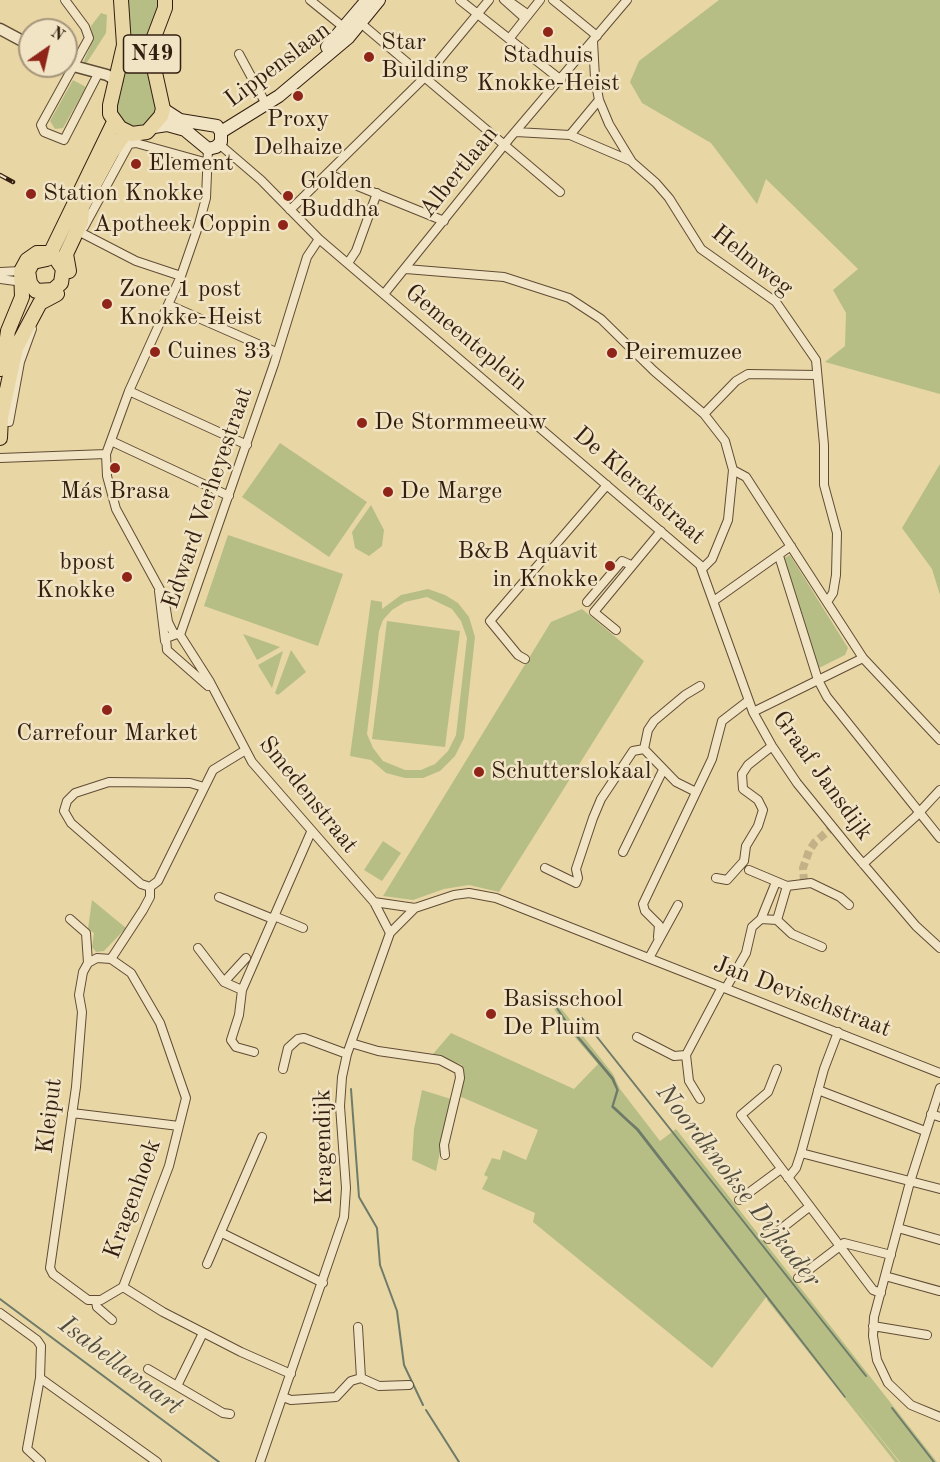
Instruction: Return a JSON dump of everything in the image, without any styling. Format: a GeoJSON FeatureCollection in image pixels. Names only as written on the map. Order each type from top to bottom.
{"type":"FeatureCollection","features":[{"type":"Feature","properties":{"kind":"main road","name":"N49"},"geometry":{"type":"LineString","coordinates":[[54,255],[77,209],[114,122],[110,105],[110,75],[124,45],[121,0]]}},
{"type":"Feature","properties":{"kind":"main road","name":"N49"},"geometry":{"type":"LineString","coordinates":[[154,127],[163,109],[152,59],[154,37],[165,8],[165,0]]}},
{"type":"Feature","properties":{"kind":"main road","name":"Lippenslaan"},"geometry":{"type":"LineString","coordinates":[[357,20],[367,0]]}},
{"type":"Feature","properties":{"kind":"main road","name":"Lippenslaan"},"geometry":{"type":"LineString","coordinates":[[216,138],[264,102],[348,31],[379,0]]}},
{"type":"Feature","properties":{"kind":"main road","name":"N49"},"geometry":{"type":"LineString","coordinates":[[163,109],[180,120],[203,126]]}},
{"type":"Feature","properties":{"kind":"main road"},"geometry":{"type":"LineString","coordinates":[[114,122],[126,132],[139,134],[154,127],[172,125],[197,138],[201,145],[216,138],[209,124],[203,126],[197,138]]}},
{"type":"Feature","properties":{"kind":"main road","name":"N49"},"geometry":{"type":"LineString","coordinates":[[0,438],[10,351],[29,283],[30,266],[37,260],[47,259],[54,255],[79,231],[77,209],[126,132]]}},
{"type":"Feature","properties":{"kind":"main road","name":"N49"},"geometry":{"type":"LineString","coordinates":[[29,283],[53,290],[61,283],[63,273],[54,255]]}},
{"type":"Feature","properties":{"kind":"main road","name":"N49"},"geometry":{"type":"LineString","coordinates":[[0,369],[40,303],[55,296],[66,285],[69,275],[54,255]]}},
{"type":"Feature","properties":{"kind":"street"},"geometry":{"type":"LineString","coordinates":[[65,0],[85,27],[89,38],[78,54]]}},
{"type":"Feature","properties":{"kind":"street"},"geometry":{"type":"LineString","coordinates":[[310,0],[348,31]]}},
{"type":"Feature","properties":{"kind":"street"},"geometry":{"type":"LineString","coordinates":[[460,0],[561,80]]}},
{"type":"Feature","properties":{"kind":"street"},"geometry":{"type":"LineString","coordinates":[[290,210],[426,76],[489,0]]}},
{"type":"Feature","properties":{"kind":"street"},"geometry":{"type":"LineString","coordinates":[[504,0],[521,13],[526,12],[509,0]]}},
{"type":"Feature","properties":{"kind":"street"},"geometry":{"type":"LineString","coordinates":[[509,39],[540,0]]}},
{"type":"Feature","properties":{"kind":"street"},"geometry":{"type":"LineString","coordinates":[[553,0],[595,38]]}},
{"type":"Feature","properties":{"kind":"street","name":"Albertlaan"},"geometry":{"type":"LineString","coordinates":[[414,259],[505,144],[627,0]]}},
{"type":"Feature","properties":{"kind":"street"},"geometry":{"type":"LineString","coordinates":[[357,20],[426,76],[560,192]]}},
{"type":"Feature","properties":{"kind":"street"},"geometry":{"type":"LineString","coordinates":[[1,31],[18,39]]}},
{"type":"Feature","properties":{"kind":"street","name":"Helmweg"},"geometry":{"type":"LineString","coordinates":[[595,38],[595,78],[600,100],[609,124],[632,162],[669,198],[701,249],[776,302],[816,360],[824,485],[837,533],[836,575],[833,593],[827,602]]}},
{"type":"Feature","properties":{"kind":"street"},"geometry":{"type":"LineString","coordinates":[[239,54],[264,102]]}},
{"type":"Feature","properties":{"kind":"street"},"geometry":{"type":"LineString","coordinates":[[64,78],[41,125],[44,132],[60,141],[66,138],[110,75],[78,67]]}},
{"type":"Feature","properties":{"kind":"street"},"geometry":{"type":"LineString","coordinates":[[570,135],[600,100]]}},
{"type":"Feature","properties":{"kind":"street"},"geometry":{"type":"LineString","coordinates":[[516,132],[570,135],[632,162]]}},
{"type":"Feature","properties":{"kind":"street"},"geometry":{"type":"LineString","coordinates":[[159,591],[167,650],[174,654],[182,651],[185,646],[168,622],[166,602],[116,509],[107,476],[106,454],[129,391],[181,276],[204,211],[208,163],[216,138]]}},
{"type":"Feature","properties":{"kind":"street","name":"Gemeenteplein"},"geometry":{"type":"LineString","coordinates":[[216,138],[319,239],[522,411]]}},
{"type":"Feature","properties":{"kind":"street"},"geometry":{"type":"LineString","coordinates":[[181,276],[136,261],[79,231],[124,149],[129,144],[136,142],[208,163]]}},
{"type":"Feature","properties":{"kind":"street"},"geometry":{"type":"LineString","coordinates":[[329,172],[333,176],[444,220]]}},
{"type":"Feature","properties":{"kind":"street"},"geometry":{"type":"LineString","coordinates":[[348,263],[356,251],[377,193]]}},
{"type":"Feature","properties":{"kind":"street","name":"Edward Verheyestraat"},"geometry":{"type":"LineString","coordinates":[[177,635],[247,445],[307,256],[319,239]]}},
{"type":"Feature","properties":{"kind":"street","name":"Gemeenteplein"},"geometry":{"type":"LineString","coordinates":[[384,294],[414,259]]}},
{"type":"Feature","properties":{"kind":"street"},"geometry":{"type":"LineString","coordinates":[[406,269],[504,277],[569,298],[601,319],[654,371],[704,414],[725,441],[733,470],[728,520],[712,559],[703,568]]}},
{"type":"Feature","properties":{"kind":"street"},"geometry":{"type":"LineString","coordinates":[[0,272],[29,283]]}},
{"type":"Feature","properties":{"kind":"street"},"geometry":{"type":"LineString","coordinates":[[0,279],[29,283]]}},
{"type":"Feature","properties":{"kind":"street"},"geometry":{"type":"LineString","coordinates":[[169,305],[276,352]]}},
{"type":"Feature","properties":{"kind":"street"},"geometry":{"type":"LineString","coordinates":[[1,422],[9,422],[20,362],[34,325],[32,318]]}},
{"type":"Feature","properties":{"kind":"street"},"geometry":{"type":"LineString","coordinates":[[704,414],[736,381],[748,374],[817,375]]}},
{"type":"Feature","properties":{"kind":"street"},"geometry":{"type":"LineString","coordinates":[[129,391],[247,445]]}},
{"type":"Feature","properties":{"kind":"street","name":"De Klerckstraat"},"geometry":{"type":"LineString","coordinates":[[522,411],[703,568]]}},
{"type":"Feature","properties":{"kind":"street"},"geometry":{"type":"LineString","coordinates":[[111,441],[229,496]]}},
{"type":"Feature","properties":{"kind":"street"},"geometry":{"type":"LineString","coordinates":[[0,458],[106,454]]}},
{"type":"Feature","properties":{"kind":"street"},"geometry":{"type":"LineString","coordinates":[[733,470],[746,477],[863,658],[893,693],[940,740]]}},
{"type":"Feature","properties":{"kind":"street"},"geometry":{"type":"LineString","coordinates":[[525,659],[518,655],[490,621],[608,484]]}},
{"type":"Feature","properties":{"kind":"street"},"geometry":{"type":"LineString","coordinates":[[616,630],[594,612],[661,531]]}},
{"type":"Feature","properties":{"kind":"street"},"geometry":{"type":"LineString","coordinates":[[715,600],[791,546]]}},
{"type":"Feature","properties":{"kind":"street"},"geometry":{"type":"LineString","coordinates":[[778,556],[818,680],[827,697],[940,838]]}},
{"type":"Feature","properties":{"kind":"street"},"geometry":{"type":"LineString","coordinates":[[588,602],[622,561],[631,565]]}},
{"type":"Feature","properties":{"kind":"street","name":"Graaf Jansdijk"},"geometry":{"type":"LineString","coordinates":[[703,568],[748,701],[772,746],[797,783],[863,864],[916,926],[940,948]]}},
{"type":"Feature","properties":{"kind":"street"},"geometry":{"type":"LineString","coordinates":[[165,640],[177,635]]}},
{"type":"Feature","properties":{"kind":"street","name":"Smedenstraat"},"geometry":{"type":"LineString","coordinates":[[185,646],[244,751],[311,832],[374,902],[385,919],[390,933]]}},
{"type":"Feature","properties":{"kind":"street","name":"Smedenstraat"},"geometry":{"type":"LineString","coordinates":[[174,654],[211,689]]}},
{"type":"Feature","properties":{"kind":"street"},"geometry":{"type":"LineString","coordinates":[[753,712],[863,658]]}},
{"type":"Feature","properties":{"kind":"street"},"geometry":{"type":"LineString","coordinates":[[644,749],[648,730],[654,721],[685,695],[700,686]]}},
{"type":"Feature","properties":{"kind":"street"},"geometry":{"type":"LineString","coordinates":[[649,958],[658,937],[659,925],[645,911],[643,904],[712,759],[722,721],[748,701]]}},
{"type":"Feature","properties":{"kind":"street"},"geometry":{"type":"LineString","coordinates":[[716,878],[727,880],[737,872],[744,861],[746,846],[758,826],[763,810],[758,800],[743,789],[742,774],[748,765],[772,746]]}},
{"type":"Feature","properties":{"kind":"street"},"geometry":{"type":"LineString","coordinates":[[644,749],[676,782],[696,792]]}},
{"type":"Feature","properties":{"kind":"street"},"geometry":{"type":"LineString","coordinates":[[545,868],[576,883],[578,878],[576,869],[601,799],[633,751],[644,749]]}},
{"type":"Feature","properties":{"kind":"street"},"geometry":{"type":"LineString","coordinates":[[150,887],[158,881],[204,787],[217,766],[244,751]]}},
{"type":"Feature","properties":{"kind":"street"},"geometry":{"type":"LineString","coordinates":[[623,852],[663,770]]}},
{"type":"Feature","properties":{"kind":"street"},"geometry":{"type":"LineString","coordinates":[[150,887],[141,884],[71,823],[64,811],[67,801],[75,793],[109,782],[190,783],[204,787]]}},
{"type":"Feature","properties":{"kind":"street"},"geometry":{"type":"LineString","coordinates":[[863,864],[919,813],[940,790]]}},
{"type":"Feature","properties":{"kind":"street"},"geometry":{"type":"LineString","coordinates":[[254,1052],[236,1047],[231,1040],[239,1015],[243,990],[311,832]]}},
{"type":"Feature","properties":{"kind":"street"},"geometry":{"type":"LineString","coordinates":[[744,861],[749,870],[776,882],[787,886],[811,883],[840,897],[849,905]]}},
{"type":"Feature","properties":{"kind":"street"},"geometry":{"type":"LineString","coordinates":[[737,872],[743,874],[749,870]]}},
{"type":"Feature","properties":{"kind":"street"},"geometry":{"type":"LineString","coordinates":[[700,1099],[689,1081],[686,1055],[746,953],[752,927],[761,919],[776,882]]}},
{"type":"Feature","properties":{"kind":"street"},"geometry":{"type":"LineString","coordinates":[[777,920],[787,886]]}},
{"type":"Feature","properties":{"kind":"street"},"geometry":{"type":"LineString","coordinates":[[88,963],[97,958],[111,959],[143,910],[150,897],[150,887]]}},
{"type":"Feature","properties":{"kind":"street","name":"Jan Devischstraat"},"geometry":{"type":"LineString","coordinates":[[374,902],[415,908],[454,895],[469,893],[496,898],[940,1073]]}},
{"type":"Feature","properties":{"kind":"street"},"geometry":{"type":"LineString","coordinates":[[219,897],[303,928]]}},
{"type":"Feature","properties":{"kind":"street"},"geometry":{"type":"LineString","coordinates":[[658,937],[664,933],[678,905]]}},
{"type":"Feature","properties":{"kind":"street","name":"Kragendijk"},"geometry":{"type":"LineString","coordinates":[[260,1462],[341,1228],[346,1203],[340,1092],[347,1054],[390,933],[415,908]]}},
{"type":"Feature","properties":{"kind":"street","name":"Kleiput"},"geometry":{"type":"LineString","coordinates":[[70,919],[86,933],[88,963],[83,972],[79,995],[82,1012],[72,1113],[50,1268],[53,1274],[83,1298],[96,1302],[97,1307],[112,1320]]}},
{"type":"Feature","properties":{"kind":"street"},"geometry":{"type":"LineString","coordinates":[[761,919],[777,920],[792,934],[822,947]]}},
{"type":"Feature","properties":{"kind":"street"},"geometry":{"type":"LineString","coordinates":[[198,948],[224,982],[243,990]]}},
{"type":"Feature","properties":{"kind":"street"},"geometry":{"type":"LineString","coordinates":[[224,982],[246,958]]}},
{"type":"Feature","properties":{"kind":"street","name":"Kragenhoek"},"geometry":{"type":"LineString","coordinates":[[111,959],[130,973],[163,1029],[186,1094],[169,1166],[123,1287],[203,1333],[291,1374]]}},
{"type":"Feature","properties":{"kind":"street"},"geometry":{"type":"LineString","coordinates":[[788,1178],[796,1168],[818,1090],[838,1032]]}},
{"type":"Feature","properties":{"kind":"street"},"geometry":{"type":"LineString","coordinates":[[637,1037],[674,1056],[686,1055]]}},
{"type":"Feature","properties":{"kind":"street"},"geometry":{"type":"LineString","coordinates":[[283,1069],[288,1048],[298,1039],[304,1038],[347,1054]]}},
{"type":"Feature","properties":{"kind":"street"},"geometry":{"type":"LineString","coordinates":[[351,1042],[378,1051],[440,1060],[459,1070],[460,1078],[444,1144],[445,1155]]}},
{"type":"Feature","properties":{"kind":"street"},"geometry":{"type":"LineString","coordinates":[[777,1069],[768,1092],[741,1115],[873,1290],[880,1293]]}},
{"type":"Feature","properties":{"kind":"street"},"geometry":{"type":"LineString","coordinates":[[940,1088],[910,1182],[873,1326],[877,1360],[888,1383],[910,1405],[940,1417]]}},
{"type":"Feature","properties":{"kind":"street"},"geometry":{"type":"LineString","coordinates":[[818,1090],[925,1131]]}},
{"type":"Feature","properties":{"kind":"street"},"geometry":{"type":"LineString","coordinates":[[72,1113],[179,1126]]}},
{"type":"Feature","properties":{"kind":"street"},"geometry":{"type":"LineString","coordinates":[[931,1114],[940,1118]]}},
{"type":"Feature","properties":{"kind":"street"},"geometry":{"type":"LineString","coordinates":[[207,1264],[262,1137]]}},
{"type":"Feature","properties":{"kind":"street"},"geometry":{"type":"LineString","coordinates":[[801,1153],[940,1189]]}},
{"type":"Feature","properties":{"kind":"street"},"geometry":{"type":"LineString","coordinates":[[739,1200],[781,1169]]}},
{"type":"Feature","properties":{"kind":"street"},"geometry":{"type":"LineString","coordinates":[[768,1239],[809,1207]]}},
{"type":"Feature","properties":{"kind":"street"},"geometry":{"type":"LineString","coordinates":[[898,1228],[940,1240]]}},
{"type":"Feature","properties":{"kind":"street"},"geometry":{"type":"LineString","coordinates":[[222,1233],[322,1282]]}},
{"type":"Feature","properties":{"kind":"street"},"geometry":{"type":"LineString","coordinates":[[798,1278],[844,1243],[891,1255]]}},
{"type":"Feature","properties":{"kind":"street"},"geometry":{"type":"LineString","coordinates":[[885,1276],[939,1291]]}},
{"type":"Feature","properties":{"kind":"street"},"geometry":{"type":"LineString","coordinates":[[96,1302],[123,1287]]}},
{"type":"Feature","properties":{"kind":"street"},"geometry":{"type":"LineString","coordinates":[[0,1313],[37,1340],[41,1346],[40,1378],[27,1449],[41,1462]]}},
{"type":"Feature","properties":{"kind":"street"},"geometry":{"type":"LineString","coordinates":[[873,1326],[927,1335]]}},
{"type":"Feature","properties":{"kind":"street"},"geometry":{"type":"LineString","coordinates":[[358,1327],[361,1378]]}},
{"type":"Feature","properties":{"kind":"street"},"geometry":{"type":"LineString","coordinates":[[177,1386],[203,1333]]}},
{"type":"Feature","properties":{"kind":"street"},"geometry":{"type":"LineString","coordinates":[[148,1370],[223,1413],[230,1414]]}},
{"type":"Feature","properties":{"kind":"street"},"geometry":{"type":"LineString","coordinates":[[40,1378],[153,1462]]}},
{"type":"Feature","properties":{"kind":"street"},"geometry":{"type":"LineString","coordinates":[[283,1397],[291,1400],[336,1396],[351,1381],[361,1378],[379,1386],[409,1385]]}},
{"type":"Feature","properties":{"kind":"green space"},"geometry":{"type":"Polygon","coordinates":[[[127,0],[161,0],[155,26],[158,105],[152,124],[132,129],[117,117],[116,104],[128,56],[127,0]]]}},
{"type":"Feature","properties":{"kind":"green space"},"geometry":{"type":"Polygon","coordinates":[[[719,0],[940,0],[940,394],[825,362],[845,346],[846,313],[833,290],[858,269],[766,179],[757,204],[711,143],[642,103],[630,82],[639,61],[719,0]]]}},
{"type":"Feature","properties":{"kind":"green space"},"geometry":{"type":"Polygon","coordinates":[[[101,13],[107,15],[106,33],[86,64],[83,63],[93,40],[91,26],[101,13]]]}},
{"type":"Feature","properties":{"kind":"green space"},"geometry":{"type":"Polygon","coordinates":[[[73,80],[86,87],[63,128],[55,129],[50,121],[73,80]]]}},
{"type":"Feature","properties":{"kind":"green space"},"geometry":{"type":"Polygon","coordinates":[[[280,443],[367,502],[329,557],[242,497],[280,443]]]}},
{"type":"Feature","properties":{"kind":"green space"},"geometry":{"type":"Polygon","coordinates":[[[940,464],[940,595],[932,569],[902,528],[940,464]]]}},
{"type":"Feature","properties":{"kind":"green space"},"geometry":{"type":"Polygon","coordinates":[[[371,505],[384,530],[382,546],[369,556],[355,548],[352,532],[371,505]]]}},
{"type":"Feature","properties":{"kind":"green space"},"geometry":{"type":"Polygon","coordinates":[[[228,535],[343,574],[318,646],[204,606],[228,535]]]}},
{"type":"Feature","properties":{"kind":"green space"},"geometry":{"type":"Polygon","coordinates":[[[790,555],[848,648],[845,655],[817,669],[785,568],[784,558],[790,555]]]}},
{"type":"Feature","properties":{"kind":"green space"},"geometry":{"type":"Polygon","coordinates":[[[428,589],[445,595],[458,603],[469,617],[475,637],[464,738],[455,756],[440,771],[423,778],[405,778],[386,773],[371,760],[350,756],[371,600],[382,602],[382,609],[401,595],[428,589]],[[427,597],[405,602],[392,610],[383,620],[379,631],[367,734],[373,748],[383,761],[405,770],[421,770],[435,764],[448,751],[456,735],[467,638],[461,621],[452,609],[427,597]]]}},
{"type":"Feature","properties":{"kind":"green space"},"geometry":{"type":"Polygon","coordinates":[[[582,609],[644,661],[499,892],[469,885],[444,889],[413,900],[383,896],[551,622],[582,609]]]}},
{"type":"Feature","properties":{"kind":"green space"},"geometry":{"type":"Polygon","coordinates":[[[387,621],[460,631],[445,747],[372,739],[387,621]]]}},
{"type":"Feature","properties":{"kind":"green space"},"geometry":{"type":"Polygon","coordinates":[[[243,634],[280,647],[257,660],[243,634]]]}},
{"type":"Feature","properties":{"kind":"green space"},"geometry":{"type":"Polygon","coordinates":[[[291,650],[306,672],[278,695],[275,693],[291,650]]]}},
{"type":"Feature","properties":{"kind":"green space"},"geometry":{"type":"Polygon","coordinates":[[[283,651],[272,688],[258,665],[283,651]]]}},
{"type":"Feature","properties":{"kind":"green space"},"geometry":{"type":"Polygon","coordinates":[[[383,841],[401,853],[382,881],[364,870],[383,841]]]}},
{"type":"Feature","properties":{"kind":"green space"},"geometry":{"type":"Polygon","coordinates":[[[92,900],[126,928],[104,951],[96,952],[92,947],[94,933],[88,929],[92,900]]]}},
{"type":"Feature","properties":{"kind":"green space"},"geometry":{"type":"Polygon","coordinates":[[[545,988],[613,1074],[620,1089],[660,1141],[676,1129],[937,1462],[900,1462],[854,1405],[899,1462],[895,1462],[767,1300],[768,1298],[845,1397],[767,1296],[712,1368],[533,1222],[535,1213],[482,1189],[488,1177],[484,1175],[492,1158],[500,1160],[503,1150],[526,1160],[538,1130],[459,1096],[464,1080],[462,1065],[433,1054],[451,1033],[574,1089],[598,1064],[566,1027],[541,990],[545,988]],[[545,990],[569,1027],[612,1079],[617,1090],[612,1107],[637,1130],[736,1256],[631,1121],[613,1106],[618,1090],[613,1078],[570,1027],[545,990]]]}},
{"type":"Feature","properties":{"kind":"green space"},"geometry":{"type":"Polygon","coordinates":[[[422,1090],[451,1099],[436,1171],[412,1160],[414,1129],[422,1090]]]}},
{"type":"Feature","properties":{"kind":"shaded area"},"geometry":{"type":"Polygon","coordinates":[[[545,990],[570,1027],[613,1078],[618,1090],[613,1106],[638,1129],[845,1397],[637,1130],[612,1107],[617,1090],[612,1079],[569,1027],[545,990]]]}},
{"type":"Feature","properties":{"kind":"waterway","name":"Noordknokse Dijkader"},"geometry":{"type":"LineString","coordinates":[[582,1018],[866,1376]]}},
{"type":"Feature","properties":{"kind":"waterway"},"geometry":{"type":"LineString","coordinates":[[351,1089],[359,1197],[377,1228],[380,1265],[397,1311],[404,1365],[423,1405]]}},
{"type":"Feature","properties":{"kind":"waterway","name":"Isabellavaart"},"geometry":{"type":"LineString","coordinates":[[0,1299],[219,1462]]}},
{"type":"Feature","properties":{"kind":"waterway","name":"Noordknokse Dijkader"},"geometry":{"type":"LineString","coordinates":[[892,1408],[934,1462]]}},
{"type":"Feature","properties":{"kind":"waterway"},"geometry":{"type":"LineString","coordinates":[[426,1410],[459,1462]]}},
{"type":"Feature","properties":{"kind":"tunnel"},"geometry":{"type":"LineString","coordinates":[[804,882],[803,868],[809,851],[815,842],[833,827]]}},
{"type":"Feature","properties":{"kind":"railway"},"geometry":{"type":"LineString","coordinates":[[0,175],[13,182]]}},
{"type":"Feature","properties":{"kind":"place","name":"Stadhuis Knokke-Heist"},"geometry":{"type":"Point","coordinates":[548,32]}},
{"type":"Feature","properties":{"kind":"place","name":"Star Building"},"geometry":{"type":"Point","coordinates":[369,57]}},
{"type":"Feature","properties":{"kind":"place","name":"Proxy Delhaize"},"geometry":{"type":"Point","coordinates":[298,96]}},
{"type":"Feature","properties":{"kind":"place","name":"Element"},"geometry":{"type":"Point","coordinates":[136,164]}},
{"type":"Feature","properties":{"kind":"place","name":"Station Knokke"},"geometry":{"type":"Point","coordinates":[31,194]}},
{"type":"Feature","properties":{"kind":"place","name":"Golden Buddha"},"geometry":{"type":"Point","coordinates":[288,196]}},
{"type":"Feature","properties":{"kind":"place","name":"Apotheek Coppin"},"geometry":{"type":"Point","coordinates":[283,225]}},
{"type":"Feature","properties":{"kind":"place","name":"Zone 1 post Knokke-Heist"},"geometry":{"type":"Point","coordinates":[107,304]}},
{"type":"Feature","properties":{"kind":"place","name":"Cuines 33"},"geometry":{"type":"Point","coordinates":[155,352]}},
{"type":"Feature","properties":{"kind":"place","name":"Peiremuzee"},"geometry":{"type":"Point","coordinates":[612,353]}},
{"type":"Feature","properties":{"kind":"place","name":"De Stormmeeuw"},"geometry":{"type":"Point","coordinates":[362,423]}},
{"type":"Feature","properties":{"kind":"place","name":"Más Brasa"},"geometry":{"type":"Point","coordinates":[115,468]}},
{"type":"Feature","properties":{"kind":"place","name":"De Marge"},"geometry":{"type":"Point","coordinates":[388,492]}},
{"type":"Feature","properties":{"kind":"place","name":"B&B Aquavit in Knokke"},"geometry":{"type":"Point","coordinates":[610,566]}},
{"type":"Feature","properties":{"kind":"place","name":"bpost Knokke"},"geometry":{"type":"Point","coordinates":[127,577]}},
{"type":"Feature","properties":{"kind":"place","name":"Carrefour Market"},"geometry":{"type":"Point","coordinates":[107,710]}},
{"type":"Feature","properties":{"kind":"place","name":"Schutterslokaal"},"geometry":{"type":"Point","coordinates":[479,772]}},
{"type":"Feature","properties":{"kind":"place","name":"Basisschool De Pluim"},"geometry":{"type":"Point","coordinates":[491,1014]}}]}
